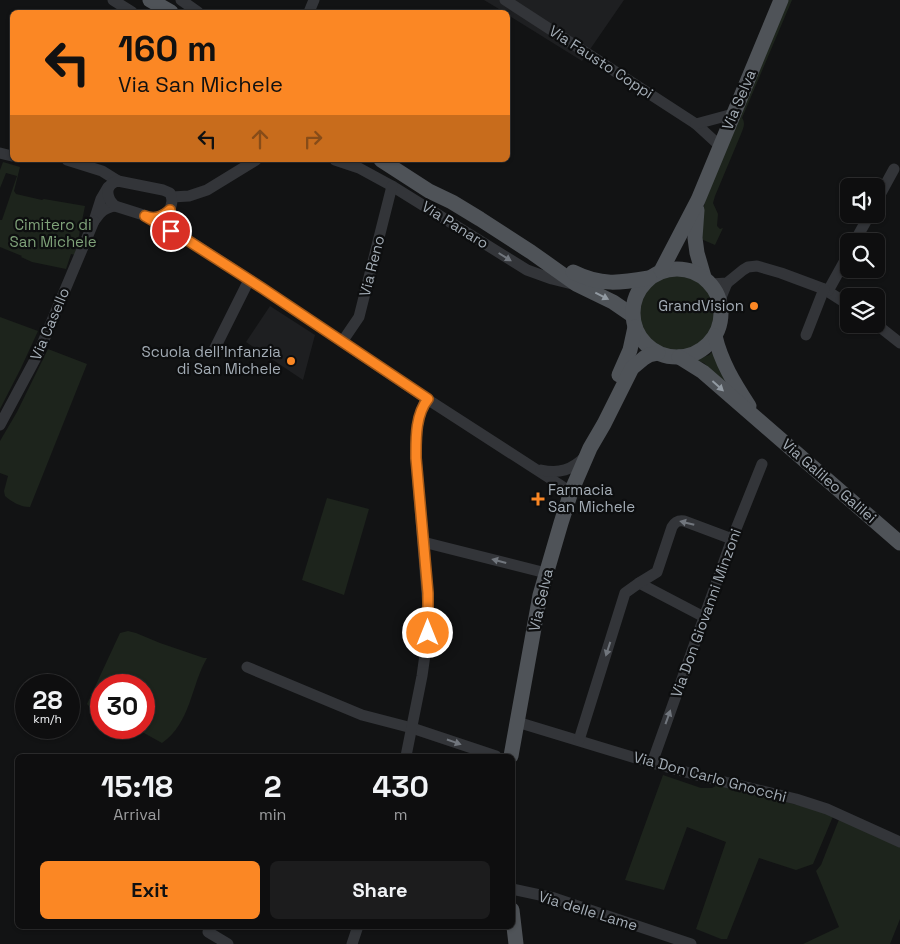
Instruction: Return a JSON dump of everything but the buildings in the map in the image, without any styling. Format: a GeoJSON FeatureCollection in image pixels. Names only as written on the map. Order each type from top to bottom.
{"type":"FeatureCollection","features":[{"type":"Feature","properties":{"kind":"main road"},"geometry":{"type":"LineString","coordinates":[[144,0],[158,10]]}},
{"type":"Feature","properties":{"kind":"main road"},"geometry":{"type":"LineString","coordinates":[[150,0],[168,10]]}},
{"type":"Feature","properties":{"kind":"main road","name":"Via Selva"},"geometry":{"type":"LineString","coordinates":[[655,274],[698,200],[781,0]]}},
{"type":"Feature","properties":{"kind":"main road"},"geometry":{"type":"LineString","coordinates":[[384,162],[531,252],[576,284],[613,302],[634,321]]}},
{"type":"Feature","properties":{"kind":"main road"},"geometry":{"type":"LineString","coordinates":[[399,162],[432,184],[452,202]]}},
{"type":"Feature","properties":{"kind":"main road","name":"Via Selva"},"geometry":{"type":"LineString","coordinates":[[698,200],[695,238],[697,253],[707,281]]}},
{"type":"Feature","properties":{"kind":"main road"},"geometry":{"type":"LineString","coordinates":[[531,252],[583,277],[608,283],[620,282],[674,268],[687,269],[707,281],[720,300],[721,318],[718,330],[706,347],[700,351],[679,357],[665,356],[644,342],[634,321],[632,309],[635,297],[642,286],[655,274]]}},
{"type":"Feature","properties":{"kind":"main road","name":"Via Selva"},"geometry":{"type":"LineString","coordinates":[[511,754],[536,616],[546,573],[571,492],[598,423],[630,350],[634,321]]}},
{"type":"Feature","properties":{"kind":"main road","name":"Via Galileo Galilei"},"geometry":{"type":"LineString","coordinates":[[715,336],[720,354],[732,379],[758,420]]}},
{"type":"Feature","properties":{"kind":"main road","name":"Via Selva"},"geometry":{"type":"LineString","coordinates":[[588,452],[632,368],[649,355],[658,353]]}},
{"type":"Feature","properties":{"kind":"main road","name":"Via Galileo Galilei"},"geometry":{"type":"LineString","coordinates":[[679,357],[703,372],[900,543]]}},
{"type":"Feature","properties":{"kind":"main road"},"geometry":{"type":"LineString","coordinates":[[514,929],[516,944]]}},
{"type":"Feature","properties":{"kind":"street"},"geometry":{"type":"LineString","coordinates":[[113,0],[129,10]]}},
{"type":"Feature","properties":{"kind":"street"},"geometry":{"type":"LineString","coordinates":[[180,0],[195,10]]}},
{"type":"Feature","properties":{"kind":"street","name":"Via Fausto Coppi"},"geometry":{"type":"LineString","coordinates":[[505,0],[696,124],[720,146]]}},
{"type":"Feature","properties":{"kind":"street"},"geometry":{"type":"LineString","coordinates":[[696,124],[734,114]]}},
{"type":"Feature","properties":{"kind":"street"},"geometry":{"type":"LineString","coordinates":[[73,162],[102,171],[113,184],[163,190],[170,193],[172,197],[170,220],[184,238]]}},
{"type":"Feature","properties":{"kind":"street"},"geometry":{"type":"LineString","coordinates":[[172,197],[189,196],[207,190],[253,162]]}},
{"type":"Feature","properties":{"kind":"street","name":"Via Panaro"},"geometry":{"type":"LineString","coordinates":[[343,162],[359,168],[392,186],[526,270],[552,279],[576,284]]}},
{"type":"Feature","properties":{"kind":"street"},"geometry":{"type":"LineString","coordinates":[[885,186],[894,169]]}},
{"type":"Feature","properties":{"kind":"street"},"geometry":{"type":"LineString","coordinates":[[113,184],[109,200],[115,206],[149,218],[158,218],[170,210]]}},
{"type":"Feature","properties":{"kind":"street","name":"Via Casello"},"geometry":{"type":"LineString","coordinates":[[0,425],[38,354],[94,221],[101,199],[113,184]]}},
{"type":"Feature","properties":{"kind":"street","name":"Via Reno"},"geometry":{"type":"LineString","coordinates":[[342,342],[359,317],[392,186]]}},
{"type":"Feature","properties":{"kind":"street","name":"Via Casello"},"geometry":{"type":"LineString","coordinates":[[94,221],[101,211],[115,206]]}},
{"type":"Feature","properties":{"kind":"street"},"geometry":{"type":"LineString","coordinates":[[145,216],[184,238],[249,280],[571,492]]}},
{"type":"Feature","properties":{"kind":"street"},"geometry":{"type":"LineString","coordinates":[[720,300],[727,283],[748,267],[757,266],[826,290],[840,299]]}},
{"type":"Feature","properties":{"kind":"street"},"geometry":{"type":"LineString","coordinates":[[806,335],[826,290],[840,267]]}},
{"type":"Feature","properties":{"kind":"street"},"geometry":{"type":"LineString","coordinates":[[214,350],[249,280]]}},
{"type":"Feature","properties":{"kind":"street"},"geometry":{"type":"LineString","coordinates":[[707,281],[727,283]]}},
{"type":"Feature","properties":{"kind":"street"},"geometry":{"type":"LineString","coordinates":[[885,331],[900,343]]}},
{"type":"Feature","properties":{"kind":"street"},"geometry":{"type":"LineString","coordinates":[[406,754],[428,633],[428,593],[416,458],[416,438],[420,416],[428,399]]}},
{"type":"Feature","properties":{"kind":"street"},"geometry":{"type":"LineString","coordinates":[[536,469],[555,472],[563,471],[571,468],[588,452]]}},
{"type":"Feature","properties":{"kind":"street","name":"Via Don Giovanni Minzoni"},"geometry":{"type":"LineString","coordinates":[[652,763],[732,539],[762,464]]}},
{"type":"Feature","properties":{"kind":"street"},"geometry":{"type":"LineString","coordinates":[[578,740],[625,593],[657,572],[672,527],[678,521],[688,522],[732,539]]}},
{"type":"Feature","properties":{"kind":"street"},"geometry":{"type":"LineString","coordinates":[[423,542],[546,573]]}},
{"type":"Feature","properties":{"kind":"street"},"geometry":{"type":"LineString","coordinates":[[639,583],[704,618]]}},
{"type":"Feature","properties":{"kind":"street"},"geometry":{"type":"LineString","coordinates":[[247,668],[362,715],[412,728],[490,754]]}},
{"type":"Feature","properties":{"kind":"street","name":"Via Don Carlo Gnocchi"},"geometry":{"type":"LineString","coordinates":[[517,722],[652,763],[827,808],[900,842]]}},
{"type":"Feature","properties":{"kind":"street","name":"Via delle Lame"},"geometry":{"type":"LineString","coordinates":[[515,891],[554,898],[691,944]]}},
{"type":"Feature","properties":{"kind":"street"},"geometry":{"type":"LineString","coordinates":[[210,929],[208,932],[228,944]]}},
{"type":"Feature","properties":{"kind":"street"},"geometry":{"type":"LineString","coordinates":[[352,944],[357,929]]}},
{"type":"Feature","properties":{"kind":"shaded area"},"geometry":{"type":"Polygon","coordinates":[[[484,0],[624,0],[582,61],[510,16],[510,10],[501,10],[484,0]]]}},
{"type":"Feature","properties":{"kind":"shaded area","name":"Scuola dell'Infanzia di San Michele"},"geometry":{"type":"Polygon","coordinates":[[[270,306],[315,335],[303,380],[246,342],[270,306]]]}},
{"type":"Feature","properties":{"kind":"green space"},"geometry":{"type":"Polygon","coordinates":[[[785,0],[792,0],[742,118],[743,130],[713,203],[718,214],[717,226],[720,229],[723,228],[715,245],[701,239],[703,210],[708,190],[785,0]]]}},
{"type":"Feature","properties":{"kind":"green space","name":"Cimitero di San Michele"},"geometry":{"type":"Polygon","coordinates":[[[3,162],[20,167],[14,191],[16,194],[85,206],[75,255],[71,254],[66,269],[32,262],[0,247],[0,220],[2,220],[17,176],[6,173],[0,188],[0,170],[3,162]]]}},
{"type":"Feature","properties":{"kind":"green space"},"geometry":{"type":"Polygon","coordinates":[[[676,275],[691,278],[703,286],[711,298],[714,313],[711,328],[703,340],[691,348],[676,351],[661,348],[649,340],[641,328],[638,313],[641,298],[649,286],[661,278],[676,275]]]}},
{"type":"Feature","properties":{"kind":"green space"},"geometry":{"type":"Polygon","coordinates":[[[0,317],[38,331],[0,409],[0,317]]]}},
{"type":"Feature","properties":{"kind":"green space"},"geometry":{"type":"Polygon","coordinates":[[[48,349],[87,364],[30,507],[26,507],[16,504],[5,496],[4,491],[8,476],[0,473],[0,441],[17,412],[48,349]]]}},
{"type":"Feature","properties":{"kind":"green space"},"geometry":{"type":"Polygon","coordinates":[[[714,350],[727,380],[723,382],[704,363],[696,360],[709,355],[714,350]]]}},
{"type":"Feature","properties":{"kind":"green space"},"geometry":{"type":"Polygon","coordinates":[[[327,498],[369,509],[344,595],[302,580],[327,498]]]}},
{"type":"Feature","properties":{"kind":"green space"},"geometry":{"type":"Polygon","coordinates":[[[128,631],[136,633],[207,658],[185,714],[172,735],[162,743],[155,739],[155,674],[101,674],[120,633],[128,631]]]}},
{"type":"Feature","properties":{"kind":"green space"},"geometry":{"type":"Polygon","coordinates":[[[663,775],[701,788],[712,788],[718,785],[834,814],[813,864],[796,870],[759,858],[727,939],[721,939],[696,929],[726,842],[687,827],[664,890],[625,880],[663,775]]]}},
{"type":"Feature","properties":{"kind":"green space"},"geometry":{"type":"Polygon","coordinates":[[[840,817],[900,846],[900,919],[890,944],[803,944],[839,927],[816,871],[821,865],[840,817]]]}},
{"type":"Feature","properties":{"kind":"place","name":"GrandVision"},"geometry":{"type":"Point","coordinates":[754,306]}},
{"type":"Feature","properties":{"kind":"place","name":"Scuola dell'Infanzia di San Michele"},"geometry":{"type":"Point","coordinates":[291,361]}},
{"type":"Feature","properties":{"kind":"place","name":"Farmacia San Michele"},"geometry":{"type":"Point","coordinates":[538,499]}},
{"type":"Feature","properties":{"kind":"route"},"geometry":{"type":"LineString","coordinates":[[171,231],[145,216],[158,218],[170,210],[169,215],[173,226],[184,238],[428,399],[420,416],[416,438],[416,458],[428,593],[428,633]]}}]}
